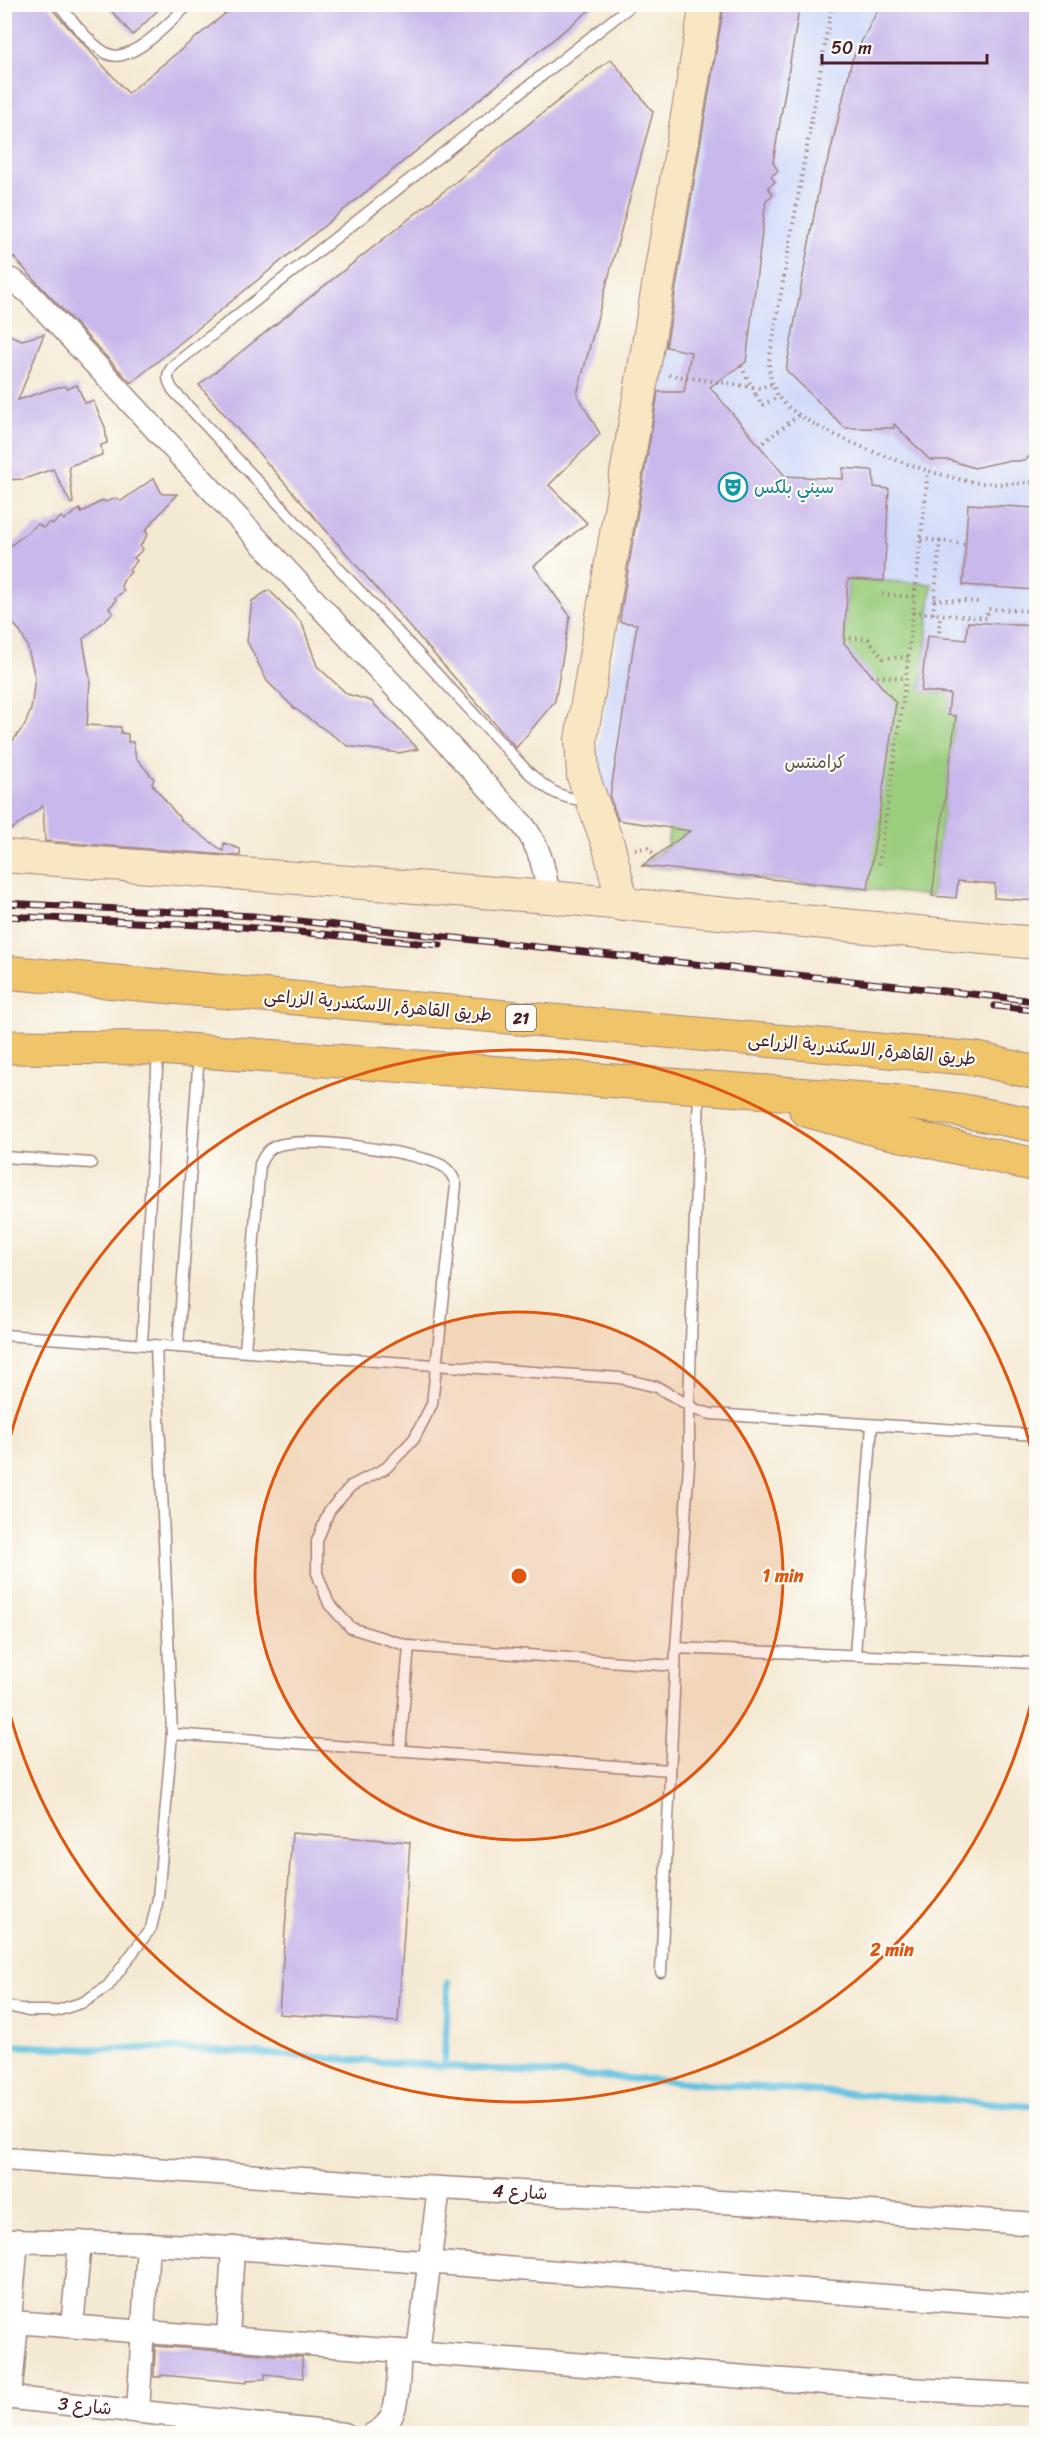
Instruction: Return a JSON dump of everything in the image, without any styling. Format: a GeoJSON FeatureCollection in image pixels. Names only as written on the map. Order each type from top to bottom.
{"type":"FeatureCollection","features":[{"type":"Feature","properties":{"kind":"highway","name":"طريق القاهرة, الاسكندرية الزراعى"},"geometry":{"type":"LineString","coordinates":[[4,972],[978,1059],[1036,1073]]}},
{"type":"Feature","properties":{"kind":"highway"},"geometry":{"type":"LineString","coordinates":[[4,1047],[158,1048],[892,1101],[958,1110],[1036,1125]]}},
{"type":"Feature","properties":{"kind":"highway"},"geometry":{"type":"LineString","coordinates":[[741,1090],[883,1131],[1036,1165]]}},
{"type":"Feature","properties":{"kind":"street"},"geometry":{"type":"LineString","coordinates":[[644,376],[687,4]]}},
{"type":"Feature","properties":{"kind":"street"},"geometry":{"type":"LineString","coordinates":[[616,904],[609,847],[583,800],[581,739],[706,4]]}},
{"type":"Feature","properties":{"kind":"street"},"geometry":{"type":"LineString","coordinates":[[4,277],[15,281],[29,293],[523,825],[536,842],[543,862],[549,897]]}},
{"type":"Feature","properties":{"kind":"street"},"geometry":{"type":"LineString","coordinates":[[4,856],[549,897],[1036,943]]}},
{"type":"Feature","properties":{"kind":"street","name":"شارع 4"},"geometry":{"type":"LineString","coordinates":[[4,2159],[439,2188],[760,2204],[1036,2224]]}},
{"type":"Feature","properties":{"kind":"street"},"geometry":{"type":"LineString","coordinates":[[373,2433],[389,2424],[394,2414],[429,2263],[439,2188]]}},
{"type":"Feature","properties":{"kind":"street"},"geometry":{"type":"LineString","coordinates":[[1036,2307],[233,2248],[11,2240],[10,2320],[17,2322],[894,2388],[1036,2395]]}},
{"type":"Feature","properties":{"kind":"street"},"geometry":{"type":"LineString","coordinates":[[72,2326],[80,2242]]}},
{"type":"Feature","properties":{"kind":"street"},"geometry":{"type":"LineString","coordinates":[[138,2412],[148,2244]]}},
{"type":"Feature","properties":{"kind":"street"},"geometry":{"type":"LineString","coordinates":[[228,2338],[233,2248]]}},
{"type":"Feature","properties":{"kind":"street"},"geometry":{"type":"LineString","coordinates":[[7,2397],[17,2322]]}},
{"type":"Feature","properties":{"kind":"street","name":"شارع 3"},"geometry":{"type":"LineString","coordinates":[[7,2397],[344,2433]]}},
{"type":"Feature","properties":{"kind":"lane"},"geometry":{"type":"LineString","coordinates":[[57,4],[99,48],[110,55],[123,56],[135,50],[189,4]]}},
{"type":"Feature","properties":{"kind":"lane"},"geometry":{"type":"LineString","coordinates":[[583,800],[550,791],[526,770],[167,381],[168,371],[175,364],[633,4]]}},
{"type":"Feature","properties":{"kind":"lane"},"geometry":{"type":"LineString","coordinates":[[142,1344],[158,1048]]}},
{"type":"Feature","properties":{"kind":"lane"},"geometry":{"type":"LineString","coordinates":[[178,1347],[200,1051]]}},
{"type":"Feature","properties":{"kind":"lane"},"geometry":{"type":"LineString","coordinates":[[661,1972],[676,1648],[687,1516],[700,1087]]}},
{"type":"Feature","properties":{"kind":"lane"},"geometry":{"type":"LineString","coordinates":[[245,1351],[260,1164],[268,1151],[282,1144],[322,1143],[361,1146],[400,1153],[444,1166],[454,1177],[456,1185],[432,1404],[414,1439],[386,1468],[351,1486],[329,1510],[318,1541],[317,1573],[329,1604],[351,1628],[409,1646],[675,1666]]}},
{"type":"Feature","properties":{"kind":"lane"},"geometry":{"type":"LineString","coordinates":[[4,1157],[91,1163]]}},
{"type":"Feature","properties":{"kind":"lane"},"geometry":{"type":"LineString","coordinates":[[4,1335],[437,1364],[639,1381],[657,1387],[697,1410],[711,1414],[1036,1435]]}},
{"type":"Feature","properties":{"kind":"lane"},"geometry":{"type":"LineString","coordinates":[[4,2005],[28,2011],[56,2011],[84,2002],[108,1986],[151,1928],[158,1899],[172,1734],[156,1345]]}},
{"type":"Feature","properties":{"kind":"lane"},"geometry":{"type":"LineString","coordinates":[[855,1655],[872,1425]]}},
{"type":"Feature","properties":{"kind":"lane"},"geometry":{"type":"LineString","coordinates":[[400,1751],[409,1646]]}},
{"type":"Feature","properties":{"kind":"lane"},"geometry":{"type":"LineString","coordinates":[[676,1648],[1036,1663]]}},
{"type":"Feature","properties":{"kind":"lane"},"geometry":{"type":"LineString","coordinates":[[172,1734],[670,1770]]}},
{"type":"Feature","properties":{"kind":"path"},"geometry":{"type":"LineString","coordinates":[[832,4],[769,361],[772,384],[778,397],[800,414],[849,441],[928,471],[974,482],[997,484],[1036,482]]}},
{"type":"Feature","properties":{"kind":"path"},"geometry":{"type":"LineString","coordinates":[[741,366],[762,405],[778,397]]}},
{"type":"Feature","properties":{"kind":"path"},"geometry":{"type":"LineString","coordinates":[[644,376],[760,388],[772,384]]}},
{"type":"Feature","properties":{"kind":"path"},"geometry":{"type":"LineString","coordinates":[[759,446],[800,414]]}},
{"type":"Feature","properties":{"kind":"path"},"geometry":{"type":"LineString","coordinates":[[879,864],[906,678],[928,471]]}},
{"type":"Feature","properties":{"kind":"path"},"geometry":{"type":"LineString","coordinates":[[921,539],[965,544]]}},
{"type":"Feature","properties":{"kind":"path"},"geometry":{"type":"LineString","coordinates":[[933,614],[940,541]]}},
{"type":"Feature","properties":{"kind":"path"},"geometry":{"type":"LineString","coordinates":[[882,594],[915,597]]}},
{"type":"Feature","properties":{"kind":"path"},"geometry":{"type":"LineString","coordinates":[[934,599],[979,602]]}},
{"type":"Feature","properties":{"kind":"path"},"geometry":{"type":"LineString","coordinates":[[913,612],[987,618],[988,609],[1036,611]]}},
{"type":"Feature","properties":{"kind":"path"},"geometry":{"type":"LineString","coordinates":[[939,638],[940,614]]}},
{"type":"Feature","properties":{"kind":"path"},"geometry":{"type":"LineString","coordinates":[[844,638],[868,639],[883,658],[908,657]]}},
{"type":"Feature","properties":{"kind":"path"},"geometry":{"type":"LineString","coordinates":[[871,676],[906,678]]}},
{"type":"Feature","properties":{"kind":"shaded area"},"geometry":{"type":"Polygon","coordinates":[[[719,5],[1036,5],[1036,901],[994,898],[995,884],[958,881],[956,898],[641,866],[667,846],[670,828],[606,819],[596,759],[620,622],[619,607],[623,581],[626,576],[719,5]]]}},
{"type":"Feature","properties":{"kind":"green space","name":"كرامنتس"},"geometry":{"type":"Polygon","coordinates":[[[848,579],[932,584],[921,691],[959,695],[932,896],[641,866],[667,846],[698,633],[844,643],[848,579]]]}},
{"type":"Feature","properties":{"kind":"building"},"geometry":{"type":"Polygon","coordinates":[[[4,4],[47,4],[128,93],[237,4],[597,4],[131,383],[4,247],[4,4]]]}},
{"type":"Feature","properties":{"kind":"building"},"geometry":{"type":"Polygon","coordinates":[[[105,4],[164,4],[133,35],[105,4]]]}},
{"type":"Feature","properties":{"kind":"building"},"geometry":{"type":"Polygon","coordinates":[[[724,4],[800,4],[773,162],[778,171],[771,176],[775,182],[768,187],[773,195],[766,200],[746,362],[710,387],[785,476],[843,479],[843,468],[870,470],[873,471],[874,487],[889,489],[884,581],[848,579],[844,643],[896,703],[868,889],[642,866],[690,831],[618,820],[610,797],[637,624],[620,622],[621,612],[658,392],[684,392],[691,352],[666,347],[724,4]]]}},
{"type":"Feature","properties":{"kind":"building"},"geometry":{"type":"Polygon","coordinates":[[[881,4],[969,4],[986,9],[998,4],[1036,4],[1036,449],[1025,461],[1006,461],[974,468],[950,460],[930,460],[894,424],[894,428],[845,428],[786,370],[820,182],[829,158],[852,60],[881,4]]]}},
{"type":"Feature","properties":{"kind":"building"},"geometry":{"type":"Polygon","coordinates":[[[611,59],[653,112],[577,394],[600,434],[549,485],[587,523],[534,566],[570,616],[555,701],[516,748],[199,385],[611,59]]]}},
{"type":"Feature","properties":{"kind":"building"},"geometry":{"type":"Polygon","coordinates":[[[4,333],[22,340],[44,334],[18,400],[51,389],[65,386],[67,389],[77,385],[85,403],[93,401],[105,427],[107,443],[101,445],[102,455],[69,466],[73,503],[71,504],[53,469],[24,479],[4,480],[4,333]]]}},
{"type":"Feature","properties":{"kind":"building"},"geometry":{"type":"Polygon","coordinates":[[[154,478],[162,494],[177,494],[145,531],[148,534],[140,546],[143,549],[134,558],[137,561],[129,570],[131,572],[121,586],[124,591],[115,598],[116,601],[109,608],[113,613],[83,639],[90,680],[87,725],[121,727],[121,733],[128,734],[128,742],[133,742],[136,758],[154,779],[152,784],[182,821],[223,851],[224,843],[240,849],[240,856],[45,841],[43,806],[4,835],[4,752],[25,725],[31,709],[35,677],[27,645],[19,630],[4,614],[4,551],[38,524],[43,528],[50,522],[53,524],[61,517],[64,520],[80,509],[81,513],[103,500],[105,502],[116,498],[121,501],[154,478]]]}},
{"type":"Feature","properties":{"kind":"building"},"geometry":{"type":"Polygon","coordinates":[[[968,504],[1036,508],[1036,590],[963,585],[968,504]]]}},
{"type":"Feature","properties":{"kind":"building"},"geometry":{"type":"Polygon","coordinates":[[[269,590],[302,623],[317,666],[347,694],[371,701],[418,749],[399,753],[348,746],[294,708],[267,681],[247,641],[252,601],[269,590]]]}},
{"type":"Feature","properties":{"kind":"building"},"geometry":{"type":"Polygon","coordinates":[[[968,622],[1036,626],[1036,901],[994,898],[995,884],[958,881],[956,898],[932,896],[956,716],[948,715],[950,694],[921,691],[927,636],[966,640],[968,622]]]}},
{"type":"Feature","properties":{"kind":"building"},"geometry":{"type":"Polygon","coordinates":[[[292,1833],[410,1842],[398,2022],[279,2014],[292,1833]]]}},
{"type":"Feature","properties":{"kind":"building"},"geometry":{"type":"Polygon","coordinates":[[[155,2346],[302,2357],[303,2378],[265,2374],[265,2379],[247,2380],[247,2383],[161,2375],[161,2377],[154,2377],[155,2346]]]}},
{"type":"Feature","properties":{"kind":"waterway"},"geometry":{"type":"LineString","coordinates":[[444,2066],[448,1983]]}},
{"type":"Feature","properties":{"kind":"waterway"},"geometry":{"type":"LineString","coordinates":[[4,2045],[86,2049],[173,2048],[1036,2106]]}},
{"type":"Feature","properties":{"kind":"railway"},"geometry":{"type":"LineString","coordinates":[[4,903],[253,916],[1036,1001]]}},
{"type":"Feature","properties":{"kind":"railway"},"geometry":{"type":"LineString","coordinates":[[4,916],[243,927],[440,945]]}},
{"type":"Feature","properties":{"kind":"railway"},"geometry":{"type":"LineString","coordinates":[[995,1006],[1036,1010]]}},
{"type":"Feature","properties":{"kind":"place","name":"سيني بلكس"},"geometry":{"type":"Point","coordinates":[733,487]}}]}
